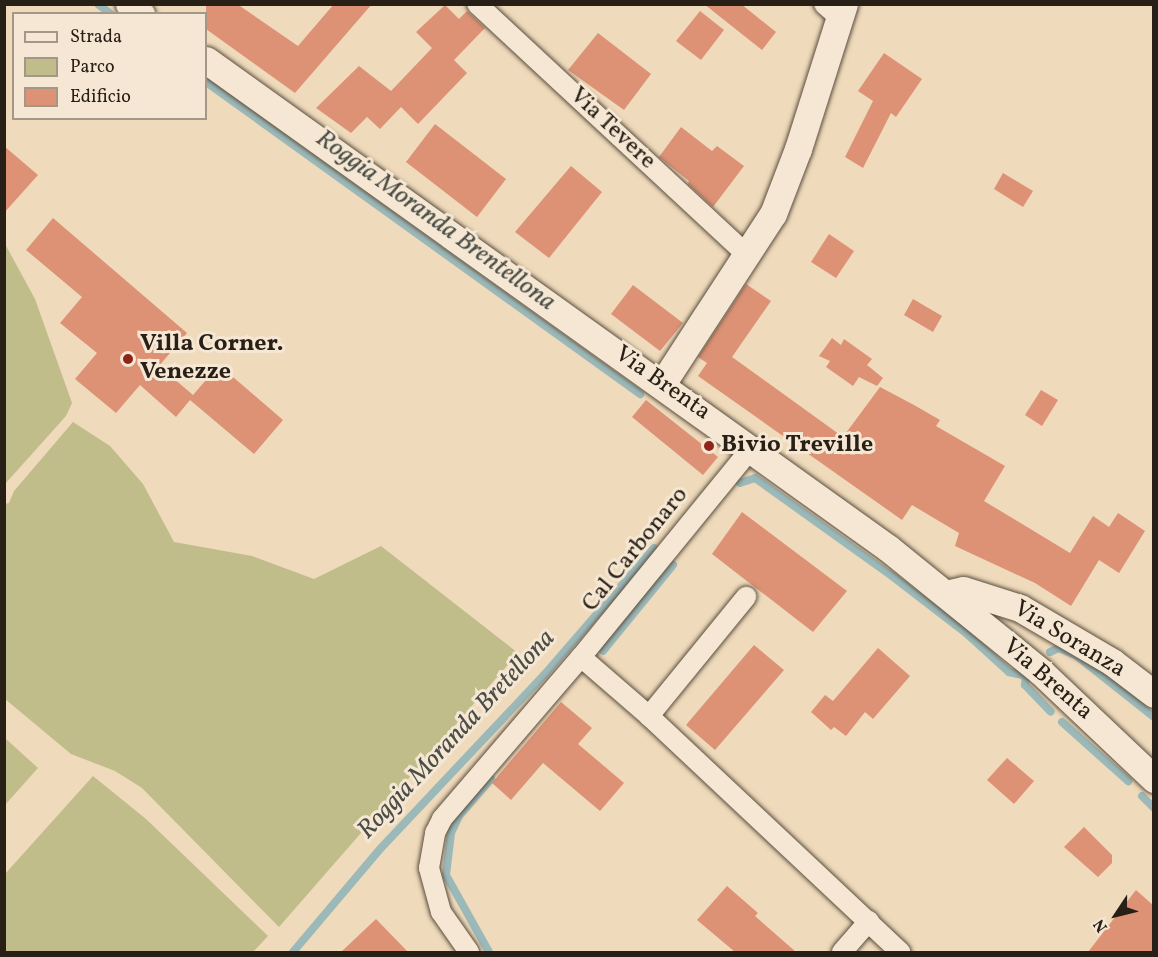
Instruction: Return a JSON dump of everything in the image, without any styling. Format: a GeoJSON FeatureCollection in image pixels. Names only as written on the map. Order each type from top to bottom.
{"type":"FeatureCollection","features":[{"type":"Feature","properties":{"kind":"street","name":"Via Tevere"},"geometry":{"type":"LineString","coordinates":[[477,4],[746,254]]}},
{"type":"Feature","properties":{"kind":"street"},"geometry":{"type":"LineString","coordinates":[[662,384],[773,214],[798,149],[835,8]]}},
{"type":"Feature","properties":{"kind":"street","name":"Via Brenta"},"geometry":{"type":"LineString","coordinates":[[207,61],[752,447],[946,594],[1041,672],[1154,779]]}},
{"type":"Feature","properties":{"kind":"street","name":"Cal Carbonaro"},"geometry":{"type":"LineString","coordinates":[[469,952],[441,912],[434,891],[429,867],[435,833],[456,800],[581,657],[752,447]]}},
{"type":"Feature","properties":{"kind":"street","name":"Via Soranza"},"geometry":{"type":"LineString","coordinates":[[946,594],[963,590],[1020,608],[1112,662],[1154,694]]}},
{"type":"Feature","properties":{"kind":"street"},"geometry":{"type":"LineString","coordinates":[[650,716],[746,597]]}},
{"type":"Feature","properties":{"kind":"street"},"geometry":{"type":"LineString","coordinates":[[581,657],[650,716],[900,952]]}},
{"type":"Feature","properties":{"kind":"street"},"geometry":{"type":"LineString","coordinates":[[842,952],[868,921]]}},
{"type":"Feature","properties":{"kind":"green space"},"geometry":{"type":"Polygon","coordinates":[[[4,242],[35,299],[72,403],[66,416],[5,484],[4,242]]]}},
{"type":"Feature","properties":{"kind":"green space"},"geometry":{"type":"Polygon","coordinates":[[[73,422],[110,446],[143,484],[174,542],[252,556],[314,579],[381,546],[518,653],[279,927],[142,788],[115,771],[71,754],[5,699],[5,504],[9,503],[14,491],[73,422]]]}},
{"type":"Feature","properties":{"kind":"green space"},"geometry":{"type":"Polygon","coordinates":[[[5,738],[38,768],[5,805],[5,738]]]}},
{"type":"Feature","properties":{"kind":"green space"},"geometry":{"type":"Polygon","coordinates":[[[93,776],[146,819],[268,936],[253,952],[5,952],[5,874],[93,776]]]}},
{"type":"Feature","properties":{"kind":"building"},"geometry":{"type":"Polygon","coordinates":[[[206,4],[237,4],[298,46],[334,4],[372,4],[295,93],[207,30],[206,4]]]}},
{"type":"Feature","properties":{"kind":"building"},"geometry":{"type":"Polygon","coordinates":[[[704,4],[741,4],[776,32],[762,50],[704,4]]]}},
{"type":"Feature","properties":{"kind":"building"},"geometry":{"type":"Polygon","coordinates":[[[445,5],[459,19],[467,11],[485,28],[454,60],[467,73],[418,124],[401,107],[380,129],[367,117],[351,133],[316,108],[359,66],[391,91],[432,48],[416,32],[445,5]]]}},
{"type":"Feature","properties":{"kind":"building"},"geometry":{"type":"Polygon","coordinates":[[[700,11],[724,30],[701,60],[676,41],[700,11]]]}},
{"type":"Feature","properties":{"kind":"building"},"geometry":{"type":"Polygon","coordinates":[[[598,33],[651,74],[624,110],[568,70],[598,33]]]}},
{"type":"Feature","properties":{"kind":"building"},"geometry":{"type":"Polygon","coordinates":[[[884,53],[922,79],[896,117],[891,113],[863,168],[845,157],[873,101],[858,91],[884,53]]]}},
{"type":"Feature","properties":{"kind":"building"},"geometry":{"type":"Polygon","coordinates":[[[435,124],[506,179],[477,217],[406,162],[435,124]]]}},
{"type":"Feature","properties":{"kind":"building"},"geometry":{"type":"Polygon","coordinates":[[[681,127],[712,151],[717,146],[744,166],[713,207],[688,184],[689,181],[659,157],[681,127]]]}},
{"type":"Feature","properties":{"kind":"building"},"geometry":{"type":"Polygon","coordinates":[[[4,146],[38,175],[4,213],[4,146]]]}},
{"type":"Feature","properties":{"kind":"building"},"geometry":{"type":"Polygon","coordinates":[[[571,166],[602,192],[549,258],[515,232],[571,166]]]}},
{"type":"Feature","properties":{"kind":"building"},"geometry":{"type":"Polygon","coordinates":[[[1003,173],[1033,191],[1023,207],[994,189],[1003,173]]]}},
{"type":"Feature","properties":{"kind":"building"},"geometry":{"type":"Polygon","coordinates":[[[53,218],[187,333],[159,366],[193,395],[219,365],[283,420],[254,454],[190,400],[176,417],[140,385],[116,413],[75,379],[97,353],[60,323],[82,297],[26,250],[53,218]]]}},
{"type":"Feature","properties":{"kind":"building"},"geometry":{"type":"Polygon","coordinates":[[[829,234],[854,251],[836,278],[811,262],[829,234]]]}},
{"type":"Feature","properties":{"kind":"building"},"geometry":{"type":"Polygon","coordinates":[[[746,284],[771,301],[732,357],[843,437],[880,387],[940,420],[936,426],[1005,466],[984,501],[1070,553],[1093,516],[1109,527],[1118,513],[1145,531],[1119,573],[1099,560],[1071,606],[1035,583],[955,546],[959,533],[912,505],[902,520],[698,376],[707,363],[698,357],[746,284]]]}},
{"type":"Feature","properties":{"kind":"building"},"geometry":{"type":"Polygon","coordinates":[[[633,285],[683,323],[660,351],[611,314],[633,285]]]}},
{"type":"Feature","properties":{"kind":"building"},"geometry":{"type":"Polygon","coordinates":[[[913,299],[942,316],[933,332],[904,315],[913,299]]]}},
{"type":"Feature","properties":{"kind":"building"},"geometry":{"type":"Polygon","coordinates":[[[832,338],[841,345],[844,339],[872,359],[867,365],[883,378],[877,386],[859,377],[853,386],[826,367],[830,361],[819,356],[832,338]]]}},
{"type":"Feature","properties":{"kind":"building"},"geometry":{"type":"Polygon","coordinates":[[[1041,390],[1058,400],[1042,426],[1025,415],[1041,390]]]}},
{"type":"Feature","properties":{"kind":"building"},"geometry":{"type":"Polygon","coordinates":[[[646,400],[718,457],[703,475],[632,417],[646,400]]]}},
{"type":"Feature","properties":{"kind":"building"},"geometry":{"type":"Polygon","coordinates":[[[742,512],[847,591],[813,632],[712,554],[742,512]]]}},
{"type":"Feature","properties":{"kind":"building"},"geometry":{"type":"Polygon","coordinates":[[[754,645],[784,670],[715,750],[686,725],[754,645]]]}},
{"type":"Feature","properties":{"kind":"building"},"geometry":{"type":"Polygon","coordinates":[[[878,648],[910,676],[873,719],[865,712],[846,736],[834,727],[831,730],[811,712],[825,695],[833,701],[878,648]]]}},
{"type":"Feature","properties":{"kind":"building"},"geometry":{"type":"Polygon","coordinates":[[[561,702],[592,728],[578,744],[624,783],[600,811],[543,763],[511,800],[492,783],[561,702]]]}},
{"type":"Feature","properties":{"kind":"building"},"geometry":{"type":"Polygon","coordinates":[[[1007,758],[1034,781],[1014,804],[987,780],[1007,758]]]}},
{"type":"Feature","properties":{"kind":"building"},"geometry":{"type":"Polygon","coordinates":[[[1084,827],[1112,855],[1112,863],[1098,877],[1064,847],[1084,827]]]}},
{"type":"Feature","properties":{"kind":"building"},"geometry":{"type":"Polygon","coordinates":[[[727,886],[758,913],[755,916],[796,952],[735,952],[697,920],[727,886]]]}},
{"type":"Feature","properties":{"kind":"building"},"geometry":{"type":"Polygon","coordinates":[[[1136,890],[1154,906],[1154,952],[1088,952],[1136,890]]]}},
{"type":"Feature","properties":{"kind":"building"},"geometry":{"type":"Polygon","coordinates":[[[376,919],[408,952],[341,952],[376,919]]]}},
{"type":"Feature","properties":{"kind":"waterway","name":"Roggia Moranda Brentellona"},"geometry":{"type":"LineString","coordinates":[[98,4],[108,12]]}},
{"type":"Feature","properties":{"kind":"waterway","name":"Roggia Moranda Brentellona"},"geometry":{"type":"LineString","coordinates":[[207,83],[640,394]]}},
{"type":"Feature","properties":{"kind":"waterway","name":"Roggia Moranda Brentellona"},"geometry":{"type":"LineString","coordinates":[[740,483],[755,478],[892,576],[966,633],[1009,672],[1026,676],[1025,685],[1051,712]]}},
{"type":"Feature","properties":{"kind":"waterway","name":"Roggia Moranda Bretellona"},"geometry":{"type":"LineString","coordinates":[[293,952],[381,848],[544,675],[654,548]]}},
{"type":"Feature","properties":{"kind":"waterway"},"geometry":{"type":"LineString","coordinates":[[603,651],[673,565]]}},
{"type":"Feature","properties":{"kind":"waterway","name":"Roggia Moranda Brentellona"},"geometry":{"type":"LineString","coordinates":[[1050,652],[1059,648],[1077,656],[1154,717]]}},
{"type":"Feature","properties":{"kind":"waterway"},"geometry":{"type":"LineString","coordinates":[[1062,722],[1128,781]]}},
{"type":"Feature","properties":{"kind":"waterway"},"geometry":{"type":"LineString","coordinates":[[489,952],[446,875],[451,833],[459,816],[491,779]]}},
{"type":"Feature","properties":{"kind":"waterway"},"geometry":{"type":"LineString","coordinates":[[1142,796],[1154,808]]}},
{"type":"Feature","properties":{"kind":"place","name":"Villa Corner. Venezze"},"geometry":{"type":"Point","coordinates":[128,359]}},
{"type":"Feature","properties":{"kind":"place","name":"Bivio Treville"},"geometry":{"type":"Point","coordinates":[709,446]}}]}
